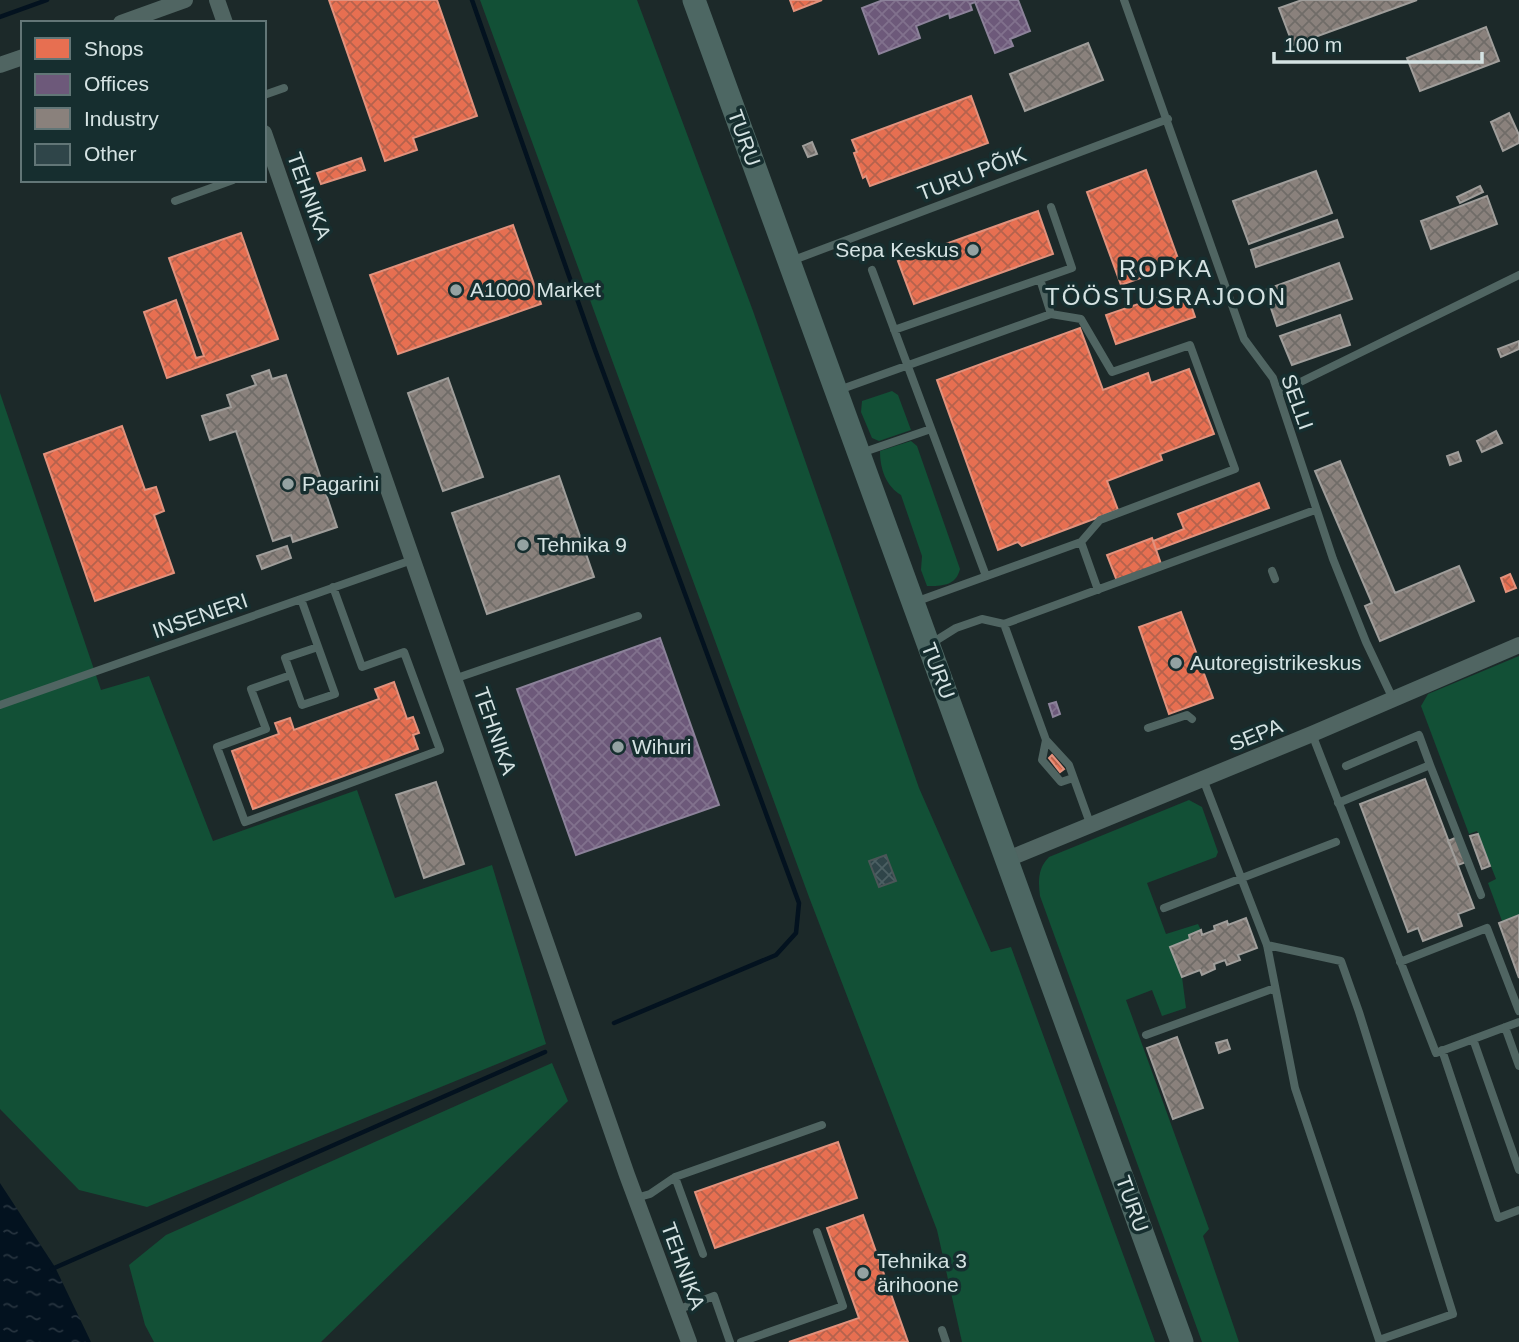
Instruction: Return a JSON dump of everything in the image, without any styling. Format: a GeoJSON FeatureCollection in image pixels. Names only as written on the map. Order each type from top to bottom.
{"type":"FeatureCollection","features":[{"type":"Feature","properties":{"kind":"main road","name":"TURU"},"geometry":{"type":"LineString","coordinates":[[694,0],[1182,1342]]}},
{"type":"Feature","properties":{"kind":"street"},"geometry":{"type":"LineString","coordinates":[[127,21],[185,0]]}},
{"type":"Feature","properties":{"kind":"street"},"geometry":{"type":"LineString","coordinates":[[217,0],[224,21]]}},
{"type":"Feature","properties":{"kind":"street"},"geometry":{"type":"LineString","coordinates":[[0,65],[21,58]]}},
{"type":"Feature","properties":{"kind":"street","name":"TEHNIKA"},"geometry":{"type":"LineString","coordinates":[[266,144],[270,167],[689,1342]]}},
{"type":"Feature","properties":{"kind":"street","name":"SEPA"},"geometry":{"type":"LineString","coordinates":[[1008,859],[1312,734],[1519,645]]}},
{"type":"Feature","properties":{"kind":"lane","name":"SELLI"},"geometry":{"type":"LineString","coordinates":[[1124,0],[1244,339],[1273,378],[1315,510],[1366,642],[1393,699]]}},
{"type":"Feature","properties":{"kind":"lane"},"geometry":{"type":"LineString","coordinates":[[266,94],[284,88]]}},
{"type":"Feature","properties":{"kind":"lane","name":"TURU PÕIK"},"geometry":{"type":"LineString","coordinates":[[789,261],[1168,119]]}},
{"type":"Feature","properties":{"kind":"lane"},"geometry":{"type":"LineString","coordinates":[[175,201],[227,182]]}},
{"type":"Feature","properties":{"kind":"lane"},"geometry":{"type":"LineString","coordinates":[[894,330],[1072,268],[1051,207]]}},
{"type":"Feature","properties":{"kind":"lane"},"geometry":{"type":"LineString","coordinates":[[872,270],[986,576]]}},
{"type":"Feature","properties":{"kind":"lane"},"geometry":{"type":"LineString","coordinates":[[1278,393],[1519,275]]}},
{"type":"Feature","properties":{"kind":"lane"},"geometry":{"type":"LineString","coordinates":[[1040,279],[1051,314]]}},
{"type":"Feature","properties":{"kind":"lane"},"geometry":{"type":"LineString","coordinates":[[836,391],[1051,314],[1081,319],[1112,372],[1191,345],[1235,469],[1100,520],[1081,542],[913,603]]}},
{"type":"Feature","properties":{"kind":"lane"},"geometry":{"type":"LineString","coordinates":[[859,453],[931,429]]}},
{"type":"Feature","properties":{"kind":"lane"},"geometry":{"type":"LineString","coordinates":[[929,646],[956,628],[982,620],[1004,624],[1315,510]]}},
{"type":"Feature","properties":{"kind":"lane"},"geometry":{"type":"LineString","coordinates":[[1081,542],[1098,590]]}},
{"type":"Feature","properties":{"kind":"lane","name":"INSENERI"},"geometry":{"type":"LineString","coordinates":[[0,705],[412,560]]}},
{"type":"Feature","properties":{"kind":"lane"},"geometry":{"type":"LineString","coordinates":[[291,675],[251,689],[266,729],[217,747],[245,822],[440,750],[404,652],[362,667],[333,587]]}},
{"type":"Feature","properties":{"kind":"lane"},"geometry":{"type":"LineString","coordinates":[[301,599],[335,694],[302,705],[285,658],[318,647]]}},
{"type":"Feature","properties":{"kind":"lane"},"geometry":{"type":"LineString","coordinates":[[454,679],[638,616]]}},
{"type":"Feature","properties":{"kind":"lane"},"geometry":{"type":"LineString","coordinates":[[1004,624],[1046,740],[1069,765],[1091,826]]}},
{"type":"Feature","properties":{"kind":"lane"},"geometry":{"type":"LineString","coordinates":[[1148,728],[1187,715],[1192,719]]}},
{"type":"Feature","properties":{"kind":"lane"},"geometry":{"type":"LineString","coordinates":[[1312,734],[1436,1053],[1519,1022]]}},
{"type":"Feature","properties":{"kind":"lane"},"geometry":{"type":"LineString","coordinates":[[1346,766],[1419,735],[1481,895]]}},
{"type":"Feature","properties":{"kind":"lane"},"geometry":{"type":"LineString","coordinates":[[1046,740],[1042,761],[1061,782],[1073,778]]}},
{"type":"Feature","properties":{"kind":"lane"},"geometry":{"type":"LineString","coordinates":[[1338,803],[1430,765]]}},
{"type":"Feature","properties":{"kind":"lane"},"geometry":{"type":"LineString","coordinates":[[1203,779],[1268,945],[1295,1088],[1379,1340],[1453,1314],[1359,1012],[1340,961],[1268,945]]}},
{"type":"Feature","properties":{"kind":"lane"},"geometry":{"type":"LineString","coordinates":[[1164,908],[1336,842]]}},
{"type":"Feature","properties":{"kind":"lane"},"geometry":{"type":"LineString","coordinates":[[1400,962],[1487,928],[1519,1011]]}},
{"type":"Feature","properties":{"kind":"lane"},"geometry":{"type":"LineString","coordinates":[[1146,1035],[1275,988]]}},
{"type":"Feature","properties":{"kind":"lane"},"geometry":{"type":"LineString","coordinates":[[1505,1027],[1519,1066]]}},
{"type":"Feature","properties":{"kind":"lane"},"geometry":{"type":"LineString","coordinates":[[1473,1039],[1519,1170]]}},
{"type":"Feature","properties":{"kind":"lane"},"geometry":{"type":"LineString","coordinates":[[1442,1050],[1498,1218],[1519,1210]]}},
{"type":"Feature","properties":{"kind":"lane"},"geometry":{"type":"LineString","coordinates":[[636,1198],[650,1194],[675,1177],[822,1125]]}},
{"type":"Feature","properties":{"kind":"lane"},"geometry":{"type":"LineString","coordinates":[[675,1177],[703,1255]]}},
{"type":"Feature","properties":{"kind":"lane"},"geometry":{"type":"LineString","coordinates":[[741,1342],[843,1306],[817,1232]]}},
{"type":"Feature","properties":{"kind":"lane"},"geometry":{"type":"LineString","coordinates":[[677,1310],[714,1296],[730,1342]]}},
{"type":"Feature","properties":{"kind":"lane"},"geometry":{"type":"LineString","coordinates":[[942,1330],[946,1342]]}},
{"type":"Feature","properties":{"kind":"green space"},"geometry":{"type":"Polygon","coordinates":[[[480,0],[637,0],[753,311],[919,788],[991,952],[1011,947],[1155,1342],[962,1342],[937,1230],[809,897],[480,0]]]}},
{"type":"Feature","properties":{"kind":"green space"},"geometry":{"type":"Polygon","coordinates":[[[892,391],[898,395],[911,430],[879,441],[872,438],[861,412],[862,401],[892,391]]]}},
{"type":"Feature","properties":{"kind":"green space"},"geometry":{"type":"Polygon","coordinates":[[[0,393],[101,690],[149,676],[213,841],[357,790],[395,898],[492,865],[546,1044],[147,1207],[79,1190],[0,1109],[0,393]]]}},
{"type":"Feature","properties":{"kind":"green space"},"geometry":{"type":"Polygon","coordinates":[[[911,441],[917,446],[960,569],[952,582],[943,585],[927,586],[921,570],[922,556],[901,495],[888,482],[881,464],[880,451],[911,441]]]}},
{"type":"Feature","properties":{"kind":"green space"},"geometry":{"type":"Polygon","coordinates":[[[1519,656],[1519,915],[1502,921],[1488,883],[1496,879],[1477,831],[1469,834],[1421,706],[1428,694],[1519,656]]]}},
{"type":"Feature","properties":{"kind":"green space"},"geometry":{"type":"Polygon","coordinates":[[[1189,800],[1202,807],[1218,852],[1216,857],[1147,883],[1166,934],[1198,924],[1201,930],[1189,935],[1190,939],[1170,947],[1182,977],[1186,1008],[1162,1016],[1152,990],[1126,1000],[1209,1229],[1203,1236],[1239,1342],[1202,1342],[1039,890],[1041,870],[1049,857],[1189,800]]]}},
{"type":"Feature","properties":{"kind":"green space"},"geometry":{"type":"Polygon","coordinates":[[[552,1063],[568,1101],[321,1342],[154,1342],[145,1325],[129,1265],[166,1235],[552,1063]]]}},
{"type":"Feature","properties":{"kind":"water"},"geometry":{"type":"Polygon","coordinates":[[[0,1183],[55,1267],[91,1342],[0,1342],[0,1183]]]}},
{"type":"Feature","properties":{"kind":"building: Shops"},"geometry":{"type":"Polygon","coordinates":[[[329,0],[437,0],[477,116],[413,138],[417,150],[385,161],[329,0]]]}},
{"type":"Feature","properties":{"kind":"building: Shops"},"geometry":{"type":"Polygon","coordinates":[[[790,0],[822,0],[794,11],[790,0]]]}},
{"type":"Feature","properties":{"kind":"building: Shops"},"geometry":{"type":"Polygon","coordinates":[[[971,96],[988,143],[870,186],[866,176],[863,178],[852,140],[971,96]]]}},
{"type":"Feature","properties":{"kind":"building: Shops"},"geometry":{"type":"Polygon","coordinates":[[[361,158],[365,170],[321,184],[317,173],[361,158]]]}},
{"type":"Feature","properties":{"kind":"building: Shops"},"geometry":{"type":"Polygon","coordinates":[[[1146,170],[1180,264],[1121,285],[1087,192],[1146,170]]]}},
{"type":"Feature","properties":{"kind":"building: Shops"},"geometry":{"type":"Polygon","coordinates":[[[1038,211],[1053,254],[914,304],[898,261],[1038,211]]]}},
{"type":"Feature","properties":{"kind":"building: Shops","name":"A1000 Market"},"geometry":{"type":"Polygon","coordinates":[[[513,225],[541,304],[398,354],[370,275],[513,225]]]}},
{"type":"Feature","properties":{"kind":"building: Shops"},"geometry":{"type":"Polygon","coordinates":[[[241,233],[278,339],[167,378],[144,312],[176,300],[196,358],[204,356],[169,258],[241,233]]]}},
{"type":"Feature","properties":{"kind":"building: Shops"},"geometry":{"type":"Polygon","coordinates":[[[1185,288],[1195,317],[1116,344],[1106,315],[1185,288]]]}},
{"type":"Feature","properties":{"kind":"building: Shops"},"geometry":{"type":"Polygon","coordinates":[[[1080,328],[1103,390],[1148,373],[1151,383],[1189,369],[1214,434],[1160,454],[1162,460],[1107,481],[1118,510],[1022,546],[1018,542],[998,550],[937,380],[1080,328]]]}},
{"type":"Feature","properties":{"kind":"building: Shops"},"geometry":{"type":"Polygon","coordinates":[[[122,426],[145,490],[156,487],[164,511],[154,515],[174,573],[95,601],[44,454],[122,426]]]}},
{"type":"Feature","properties":{"kind":"building: Shops"},"geometry":{"type":"Polygon","coordinates":[[[1259,483],[1269,508],[1156,550],[1153,541],[1184,529],[1178,514],[1259,483]]]}},
{"type":"Feature","properties":{"kind":"building: Shops"},"geometry":{"type":"Polygon","coordinates":[[[1152,538],[1161,564],[1117,581],[1107,555],[1152,538]]]}},
{"type":"Feature","properties":{"kind":"building: Shops"},"geometry":{"type":"Polygon","coordinates":[[[1510,574],[1516,588],[1506,592],[1501,578],[1510,574]]]}},
{"type":"Feature","properties":{"kind":"building: Shops","name":"Autoregistrikeskus"},"geometry":{"type":"Polygon","coordinates":[[[1181,612],[1213,698],[1169,714],[1139,627],[1181,612]]]}},
{"type":"Feature","properties":{"kind":"building: Shops"},"geometry":{"type":"Polygon","coordinates":[[[394,682],[407,719],[413,717],[419,733],[413,735],[418,749],[253,809],[232,751],[279,734],[275,723],[290,718],[294,730],[379,699],[375,689],[394,682]]]}},
{"type":"Feature","properties":{"kind":"building: Shops"},"geometry":{"type":"Polygon","coordinates":[[[1052,755],[1064,769],[1060,772],[1049,758],[1052,755]]]}},
{"type":"Feature","properties":{"kind":"building: Shops"},"geometry":{"type":"Polygon","coordinates":[[[838,1142],[857,1198],[715,1248],[695,1192],[838,1142]]]}},
{"type":"Feature","properties":{"kind":"building: Shops","name":"Tehnika 3 ärihoone"},"geometry":{"type":"Polygon","coordinates":[[[863,1215],[908,1342],[789,1342],[859,1318],[827,1228],[863,1215]]]}},
{"type":"Feature","properties":{"kind":"building: Offices"},"geometry":{"type":"Polygon","coordinates":[[[883,0],[1018,0],[1030,31],[1010,39],[1013,46],[995,53],[975,2],[970,4],[972,10],[950,18],[949,13],[916,26],[920,38],[879,54],[862,8],[883,0]]]}},
{"type":"Feature","properties":{"kind":"building: Offices","name":"Wihuri"},"geometry":{"type":"Polygon","coordinates":[[[660,638],[719,805],[576,855],[517,689],[660,638]]]}},
{"type":"Feature","properties":{"kind":"building: Offices"},"geometry":{"type":"Polygon","coordinates":[[[1056,702],[1060,714],[1053,717],[1049,704],[1056,702]]]}},
{"type":"Feature","properties":{"kind":"building: Industry"},"geometry":{"type":"Polygon","coordinates":[[[1302,0],[1417,0],[1293,45],[1279,8],[1302,0]]]}},
{"type":"Feature","properties":{"kind":"building: Industry"},"geometry":{"type":"Polygon","coordinates":[[[1486,27],[1499,61],[1420,91],[1407,58],[1486,27]]]}},
{"type":"Feature","properties":{"kind":"building: Industry"},"geometry":{"type":"Polygon","coordinates":[[[1088,43],[1103,80],[1025,111],[1010,74],[1088,43]]]}},
{"type":"Feature","properties":{"kind":"building: Industry"},"geometry":{"type":"Polygon","coordinates":[[[1509,113],[1519,135],[1519,143],[1503,151],[1491,122],[1509,113]]]}},
{"type":"Feature","properties":{"kind":"building: Industry"},"geometry":{"type":"Polygon","coordinates":[[[812,142],[817,154],[808,157],[803,146],[812,142]]]}},
{"type":"Feature","properties":{"kind":"building: Industry"},"geometry":{"type":"Polygon","coordinates":[[[1316,171],[1332,213],[1249,244],[1233,201],[1316,171]]]}},
{"type":"Feature","properties":{"kind":"building: Industry"},"geometry":{"type":"Polygon","coordinates":[[[1480,186],[1483,192],[1460,203],[1457,197],[1480,186]]]}},
{"type":"Feature","properties":{"kind":"building: Industry"},"geometry":{"type":"Polygon","coordinates":[[[1487,196],[1497,224],[1431,249],[1421,221],[1487,196]]]}},
{"type":"Feature","properties":{"kind":"building: Industry"},"geometry":{"type":"Polygon","coordinates":[[[1337,220],[1343,237],[1256,267],[1251,250],[1337,220]]]}},
{"type":"Feature","properties":{"kind":"building: Industry"},"geometry":{"type":"Polygon","coordinates":[[[1339,263],[1352,299],[1277,326],[1265,290],[1339,263]]]}},
{"type":"Feature","properties":{"kind":"building: Industry"},"geometry":{"type":"Polygon","coordinates":[[[1340,315],[1350,345],[1292,365],[1280,336],[1340,315]]]}},
{"type":"Feature","properties":{"kind":"building: Industry"},"geometry":{"type":"Polygon","coordinates":[[[1519,341],[1519,349],[1501,357],[1498,349],[1519,341]]]}},
{"type":"Feature","properties":{"kind":"building: Industry","name":"Pagarini"},"geometry":{"type":"Polygon","coordinates":[[[269,370],[272,379],[286,375],[337,527],[293,542],[291,535],[273,541],[236,431],[210,440],[202,416],[231,407],[227,395],[256,385],[252,376],[269,370]]]}},
{"type":"Feature","properties":{"kind":"building: Industry"},"geometry":{"type":"Polygon","coordinates":[[[448,378],[483,477],[443,491],[408,393],[448,378]]]}},
{"type":"Feature","properties":{"kind":"building: Industry"},"geometry":{"type":"Polygon","coordinates":[[[1496,431],[1502,443],[1482,452],[1477,441],[1496,431]]]}},
{"type":"Feature","properties":{"kind":"building: Industry"},"geometry":{"type":"Polygon","coordinates":[[[1458,452],[1461,461],[1450,465],[1447,456],[1458,452]]]}},
{"type":"Feature","properties":{"kind":"building: Industry"},"geometry":{"type":"Polygon","coordinates":[[[1340,461],[1395,593],[1459,566],[1474,601],[1380,641],[1365,606],[1372,603],[1315,471],[1340,461]]]}},
{"type":"Feature","properties":{"kind":"building: Industry","name":"Tehnika 9"},"geometry":{"type":"Polygon","coordinates":[[[559,476],[594,577],[487,614],[452,513],[559,476]]]}},
{"type":"Feature","properties":{"kind":"building: Industry"},"geometry":{"type":"Polygon","coordinates":[[[287,546],[291,558],[262,569],[257,556],[287,546]]]}},
{"type":"Feature","properties":{"kind":"building: Industry"},"geometry":{"type":"Polygon","coordinates":[[[1425,779],[1474,908],[1458,914],[1462,926],[1423,941],[1418,928],[1408,932],[1360,804],[1425,779]]]}},
{"type":"Feature","properties":{"kind":"building: Industry"},"geometry":{"type":"Polygon","coordinates":[[[436,782],[464,864],[424,878],[396,795],[436,782]]]}},
{"type":"Feature","properties":{"kind":"building: Industry"},"geometry":{"type":"Polygon","coordinates":[[[1478,834],[1490,866],[1482,869],[1470,836],[1478,834]]]}},
{"type":"Feature","properties":{"kind":"building: Industry"},"geometry":{"type":"Polygon","coordinates":[[[1457,837],[1466,862],[1458,865],[1448,841],[1457,837]]]}},
{"type":"Feature","properties":{"kind":"building: Industry"},"geometry":{"type":"Polygon","coordinates":[[[1519,915],[1519,978],[1499,923],[1519,915]]]}},
{"type":"Feature","properties":{"kind":"building: Industry"},"geometry":{"type":"Polygon","coordinates":[[[1246,918],[1257,948],[1238,955],[1240,960],[1227,965],[1225,960],[1214,964],[1215,969],[1202,975],[1200,970],[1182,977],[1170,947],[1190,939],[1189,935],[1201,930],[1202,935],[1215,930],[1214,926],[1227,921],[1228,925],[1246,918]]]}},
{"type":"Feature","properties":{"kind":"building: Industry"},"geometry":{"type":"Polygon","coordinates":[[[1177,1037],[1203,1108],[1173,1119],[1147,1048],[1177,1037]]]}},
{"type":"Feature","properties":{"kind":"building: Industry"},"geometry":{"type":"Polygon","coordinates":[[[1227,1040],[1230,1049],[1219,1053],[1216,1043],[1227,1040]]]}},
{"type":"Feature","properties":{"kind":"building: Other"},"geometry":{"type":"Polygon","coordinates":[[[886,855],[896,881],[879,887],[869,861],[886,855]]]}},
{"type":"Feature","properties":{"kind":"waterway"},"geometry":{"type":"LineString","coordinates":[[0,17],[47,0]]}},
{"type":"Feature","properties":{"kind":"waterway"},"geometry":{"type":"LineString","coordinates":[[472,0],[595,350],[799,903],[796,933],[776,955],[614,1023]]}},
{"type":"Feature","properties":{"kind":"waterway"},"geometry":{"type":"LineString","coordinates":[[52,1269],[545,1052]]}},
{"type":"Feature","properties":{"kind":"place","name":"Sepa Keskus"},"geometry":{"type":"Point","coordinates":[973,250]}},
{"type":"Feature","properties":{"kind":"place","name":"A1000 Market"},"geometry":{"type":"Point","coordinates":[456,290]}},
{"type":"Feature","properties":{"kind":"place","name":"Pagarini"},"geometry":{"type":"Point","coordinates":[288,484]}},
{"type":"Feature","properties":{"kind":"place","name":"Tehnika 9"},"geometry":{"type":"Point","coordinates":[523,545]}},
{"type":"Feature","properties":{"kind":"place","name":"Autoregistrikeskus"},"geometry":{"type":"Point","coordinates":[1176,663]}},
{"type":"Feature","properties":{"kind":"place","name":"Wihuri"},"geometry":{"type":"Point","coordinates":[618,747]}},
{"type":"Feature","properties":{"kind":"place","name":"Tehnika 3 ärihoone"},"geometry":{"type":"Point","coordinates":[863,1273]}},
{"type":"Feature","properties":{"kind":"district","name":"ROPKA TÖÖSTUSRAJOON"},"geometry":{"type":"Point","coordinates":[1166,283]}}]}
